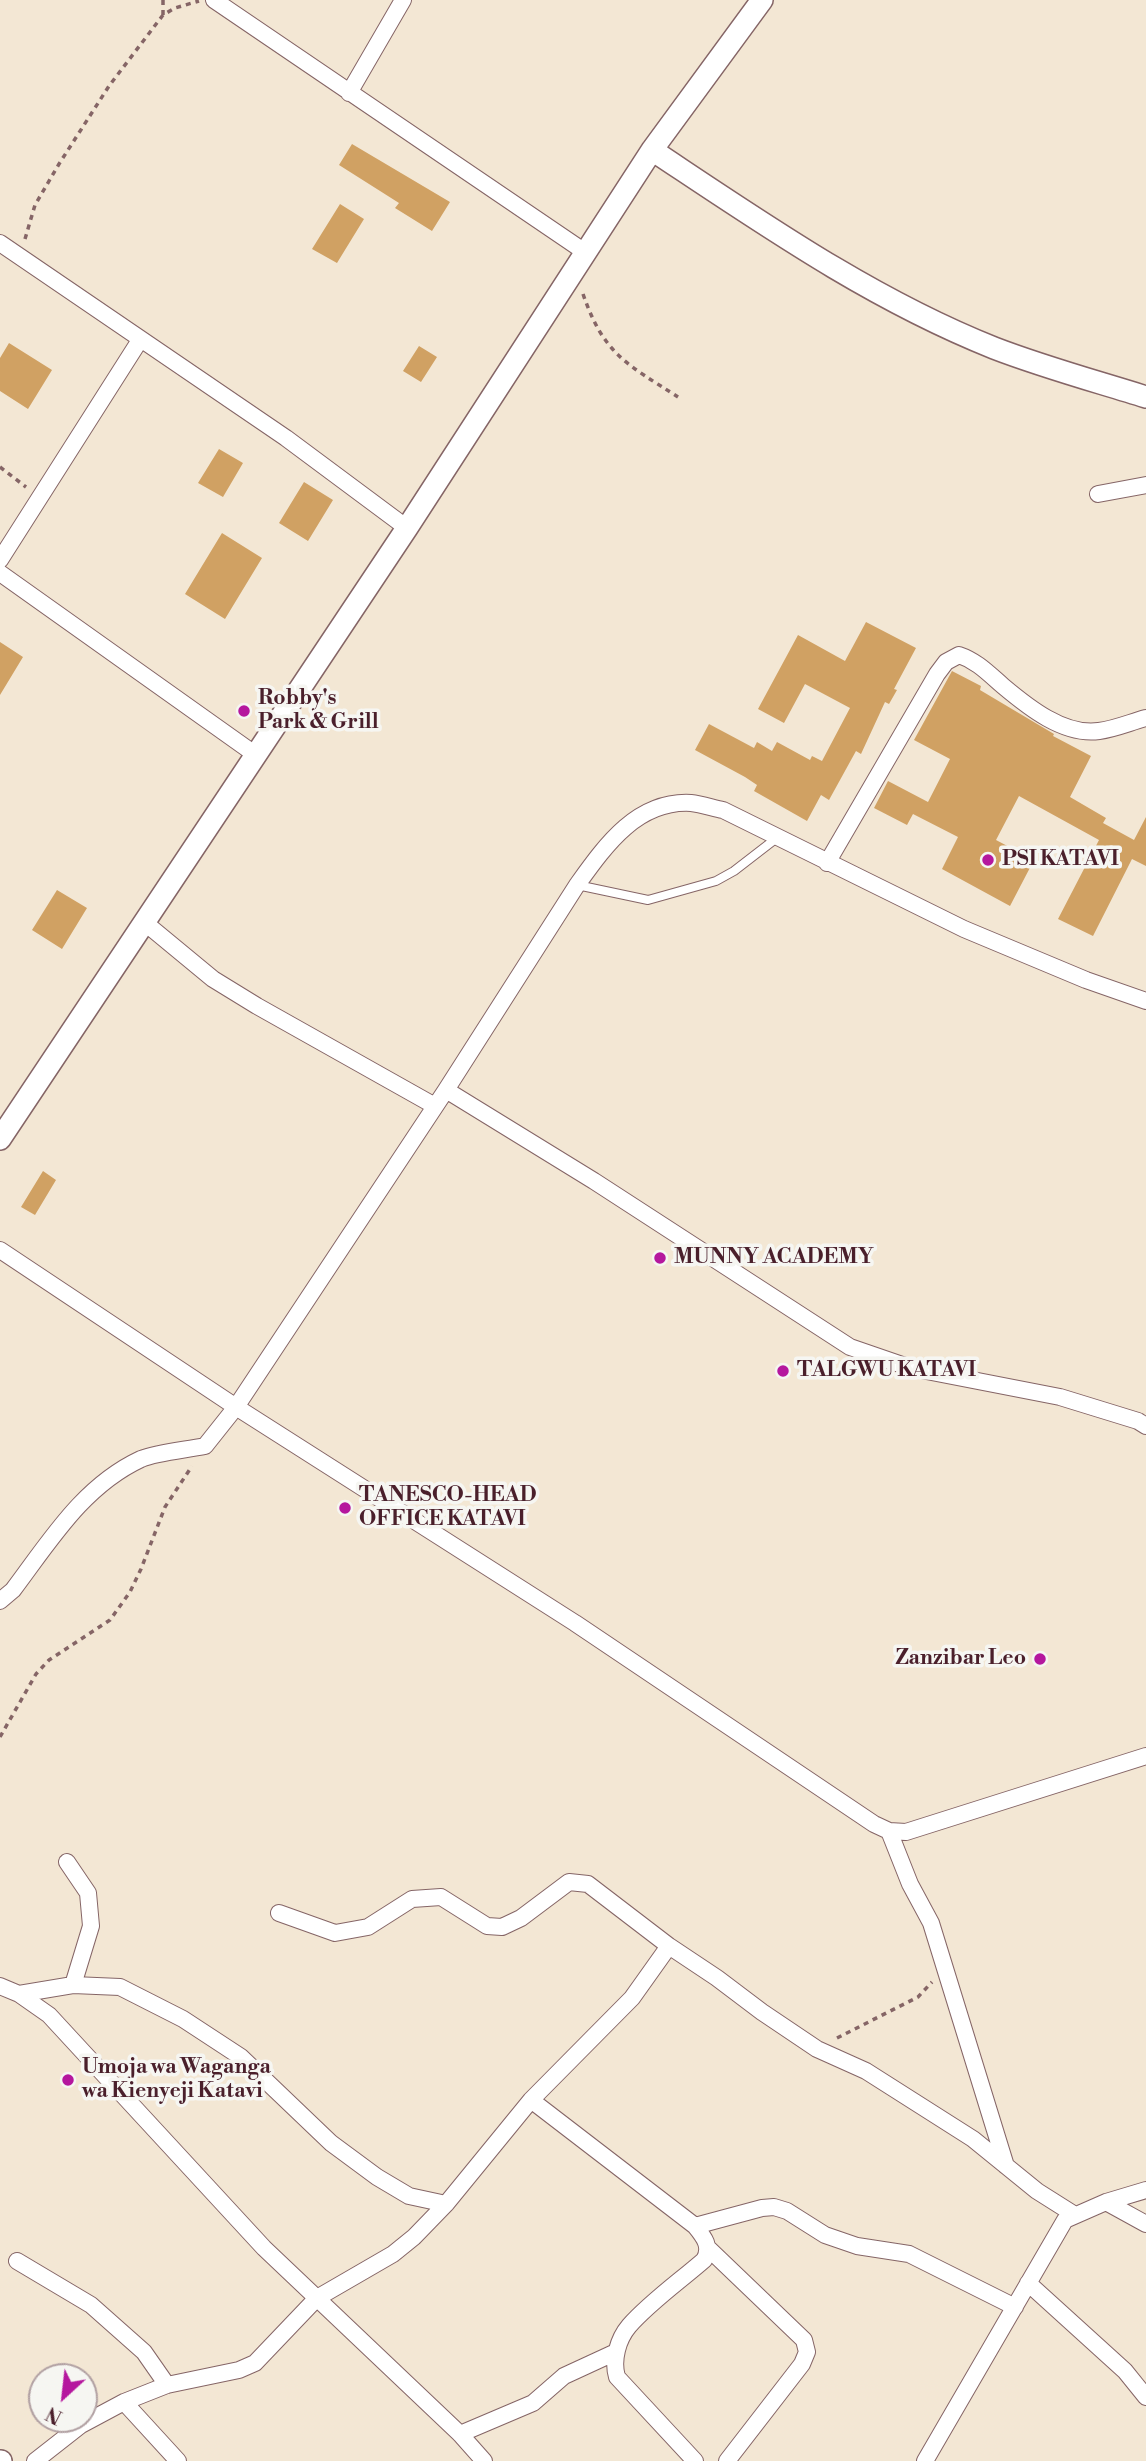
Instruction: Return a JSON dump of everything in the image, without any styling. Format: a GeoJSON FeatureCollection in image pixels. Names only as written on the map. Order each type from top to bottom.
{"type":"FeatureCollection","features":[{"type":"Feature","properties":{"kind":"street"},"geometry":{"type":"LineString","coordinates":[[214,0],[349,93],[580,260]]}},
{"type":"Feature","properties":{"kind":"street"},"geometry":{"type":"LineString","coordinates":[[349,93],[403,0]]}},
{"type":"Feature","properties":{"kind":"street"},"geometry":{"type":"LineString","coordinates":[[0,1139],[407,528],[653,150],[762,0]]}},
{"type":"Feature","properties":{"kind":"street"},"geometry":{"type":"LineString","coordinates":[[653,150],[799,247],[870,290],[994,348],[1146,397]]}},
{"type":"Feature","properties":{"kind":"street"},"geometry":{"type":"LineString","coordinates":[[0,243],[275,430],[407,528]]}},
{"type":"Feature","properties":{"kind":"street"},"geometry":{"type":"LineString","coordinates":[[0,560],[141,340]]}},
{"type":"Feature","properties":{"kind":"street"},"geometry":{"type":"LineString","coordinates":[[1098,494],[1146,485]]}},
{"type":"Feature","properties":{"kind":"street"},"geometry":{"type":"LineString","coordinates":[[0,573],[256,755]]}},
{"type":"Feature","properties":{"kind":"street"},"geometry":{"type":"LineString","coordinates":[[827,863],[937,674],[946,663],[959,655],[972,660],[1050,720],[1070,729],[1097,731],[1146,719]]}},
{"type":"Feature","properties":{"kind":"street"},"geometry":{"type":"LineString","coordinates":[[0,1601],[13,1590],[76,1506],[103,1484],[143,1458],[205,1446],[236,1407],[435,1107],[577,885],[595,860],[632,820],[660,807],[691,803],[723,810],[964,929],[1086,980],[1146,1001]]}},
{"type":"Feature","properties":{"kind":"street"},"geometry":{"type":"LineString","coordinates":[[144,922],[213,979],[435,1107]]}},
{"type":"Feature","properties":{"kind":"street"},"geometry":{"type":"LineString","coordinates":[[446,1090],[594,1181],[850,1347],[911,1368],[1060,1397],[1146,1426]]}},
{"type":"Feature","properties":{"kind":"street"},"geometry":{"type":"LineString","coordinates":[[0,1250],[236,1407],[575,1623],[874,1825],[889,1831],[906,1832],[1146,1756]]}},
{"type":"Feature","properties":{"kind":"street"},"geometry":{"type":"LineString","coordinates":[[889,1831],[910,1884],[931,1923],[1006,2166]]}},
{"type":"Feature","properties":{"kind":"street"},"geometry":{"type":"LineString","coordinates":[[67,1862],[88,1892],[91,1926],[73,1986]]}},
{"type":"Feature","properties":{"kind":"street"},"geometry":{"type":"LineString","coordinates":[[279,1913],[335,1933],[368,1927],[412,1899],[441,1897],[487,1926],[502,1927],[522,1918],[569,1882],[588,1884],[669,1946],[817,2049],[866,2071],[973,2139],[1037,2191],[1075,2215]]}},
{"type":"Feature","properties":{"kind":"street"},"geometry":{"type":"LineString","coordinates":[[35,2461],[81,2425],[124,2402],[167,2385],[239,2370],[255,2362],[317,2298],[393,2254],[414,2237],[446,2204],[531,2099],[632,1998],[669,1946]]}},
{"type":"Feature","properties":{"kind":"street"},"geometry":{"type":"LineString","coordinates":[[0,1986],[19,1994],[49,2015],[264,2248],[460,2434],[484,2461]]}},
{"type":"Feature","properties":{"kind":"street"},"geometry":{"type":"LineString","coordinates":[[19,1994],[73,1986],[120,1987],[183,2019],[241,2057],[331,2143],[377,2177],[409,2196],[446,2204]]}},
{"type":"Feature","properties":{"kind":"street"},"geometry":{"type":"LineString","coordinates":[[531,2099],[695,2227],[708,2248],[804,2340],[807,2352],[802,2364],[727,2461]]}},
{"type":"Feature","properties":{"kind":"street"},"geometry":{"type":"LineString","coordinates":[[925,2461],[1065,2220],[1106,2202],[1146,2190]]}},
{"type":"Feature","properties":{"kind":"street"},"geometry":{"type":"LineString","coordinates":[[1106,2202],[1146,2224]]}},
{"type":"Feature","properties":{"kind":"street"},"geometry":{"type":"LineString","coordinates":[[695,2227],[774,2207],[787,2211],[825,2235],[857,2246],[909,2254],[1016,2307]]}},
{"type":"Feature","properties":{"kind":"street"},"geometry":{"type":"LineString","coordinates":[[695,2461],[617,2377],[614,2367],[616,2352],[628,2327],[704,2260],[708,2248]]}},
{"type":"Feature","properties":{"kind":"street"},"geometry":{"type":"LineString","coordinates":[[17,2261],[90,2305],[144,2352],[167,2385]]}},
{"type":"Feature","properties":{"kind":"street"},"geometry":{"type":"LineString","coordinates":[[1028,2283],[1125,2371],[1146,2397]]}},
{"type":"Feature","properties":{"kind":"street"},"geometry":{"type":"LineString","coordinates":[[460,2434],[533,2403],[564,2376],[616,2352]]}},
{"type":"Feature","properties":{"kind":"street"},"geometry":{"type":"LineString","coordinates":[[124,2402],[178,2461]]}},
{"type":"Feature","properties":{"kind":"lane"},"geometry":{"type":"LineString","coordinates":[[577,885],[648,900],[716,881],[734,871],[778,837]]}},
{"type":"Feature","properties":{"kind":"path"},"geometry":{"type":"LineString","coordinates":[[163,0],[163,15]]}},
{"type":"Feature","properties":{"kind":"path"},"geometry":{"type":"LineString","coordinates":[[22,258],[35,205],[109,86],[163,15],[189,3],[208,0]]}},
{"type":"Feature","properties":{"kind":"path"},"geometry":{"type":"LineString","coordinates":[[580,260],[594,323],[604,341],[616,355],[678,397]]}},
{"type":"Feature","properties":{"kind":"path"},"geometry":{"type":"LineString","coordinates":[[0,467],[41,498]]}},
{"type":"Feature","properties":{"kind":"path"},"geometry":{"type":"LineString","coordinates":[[0,1737],[36,1674],[49,1660],[110,1620],[130,1592],[165,1507],[205,1446]]}},
{"type":"Feature","properties":{"kind":"path"},"geometry":{"type":"LineString","coordinates":[[817,2049],[918,1997],[934,1979],[942,1961]]}},
{"type":"Feature","properties":{"kind":"building"},"geometry":{"type":"Polygon","coordinates":[[[352,144],[450,202],[432,231],[395,208],[399,203],[339,165],[352,144]]]}},
{"type":"Feature","properties":{"kind":"building"},"geometry":{"type":"Polygon","coordinates":[[[340,204],[364,219],[337,263],[312,249],[340,204]]]}},
{"type":"Feature","properties":{"kind":"building"},"geometry":{"type":"Polygon","coordinates":[[[9,343],[52,370],[28,409],[0,391],[0,358],[9,343]]]}},
{"type":"Feature","properties":{"kind":"building"},"geometry":{"type":"Polygon","coordinates":[[[419,346],[437,357],[421,382],[403,371],[419,346]]]}},
{"type":"Feature","properties":{"kind":"building"},"geometry":{"type":"Polygon","coordinates":[[[219,449],[243,463],[223,497],[198,483],[219,449]]]}},
{"type":"Feature","properties":{"kind":"building"},"geometry":{"type":"Polygon","coordinates":[[[304,482],[333,500],[308,541],[279,523],[304,482]]]}},
{"type":"Feature","properties":{"kind":"building"},"geometry":{"type":"Polygon","coordinates":[[[222,533],[262,558],[225,619],[185,594],[222,533]]]}},
{"type":"Feature","properties":{"kind":"building"},"geometry":{"type":"Polygon","coordinates":[[[866,622],[916,648],[889,704],[885,702],[861,754],[856,751],[829,800],[821,795],[807,821],[754,791],[757,785],[745,777],[695,750],[709,724],[754,748],[757,742],[772,751],[777,742],[810,760],[812,756],[822,761],[850,708],[805,684],[784,723],[758,709],[798,635],[845,661],[866,622]]]}},
{"type":"Feature","properties":{"kind":"building"},"geometry":{"type":"Polygon","coordinates":[[[0,642],[23,657],[0,695],[0,642]]]}},
{"type":"Feature","properties":{"kind":"building"},"geometry":{"type":"Polygon","coordinates":[[[952,671],[981,686],[980,690],[1054,734],[1053,736],[1091,756],[1070,797],[1106,818],[1103,823],[1134,840],[1146,817],[1146,866],[1132,859],[1093,936],[1058,919],[1099,840],[1019,796],[996,840],[1034,860],[1010,906],[942,869],[958,837],[913,814],[907,825],[874,808],[888,781],[928,802],[950,759],[914,740],[952,671]]]}},
{"type":"Feature","properties":{"kind":"building"},"geometry":{"type":"Polygon","coordinates":[[[57,890],[87,908],[62,949],[32,930],[57,890]]]}},
{"type":"Feature","properties":{"kind":"building"},"geometry":{"type":"Polygon","coordinates":[[[43,1171],[56,1180],[35,1215],[21,1207],[43,1171]]]}},
{"type":"Feature","properties":{"kind":"place","name":"Robby's Park & Grill"},"geometry":{"type":"Point","coordinates":[244,711]}},
{"type":"Feature","properties":{"kind":"place","name":"PSI KATAVI"},"geometry":{"type":"Point","coordinates":[988,860]}},
{"type":"Feature","properties":{"kind":"place","name":"MUNNY ACADEMY"},"geometry":{"type":"Point","coordinates":[660,1258]}},
{"type":"Feature","properties":{"kind":"place","name":"TALGWU KATAVI"},"geometry":{"type":"Point","coordinates":[783,1371]}},
{"type":"Feature","properties":{"kind":"place","name":"TANESCO-HEAD OFFICE KATAVI"},"geometry":{"type":"Point","coordinates":[345,1508]}},
{"type":"Feature","properties":{"kind":"place","name":"Zanzibar Leo"},"geometry":{"type":"Point","coordinates":[1040,1659]}},
{"type":"Feature","properties":{"kind":"place","name":"Umoja wa Waganga wa Kienyeji Katavi"},"geometry":{"type":"Point","coordinates":[68,2080]}}]}
